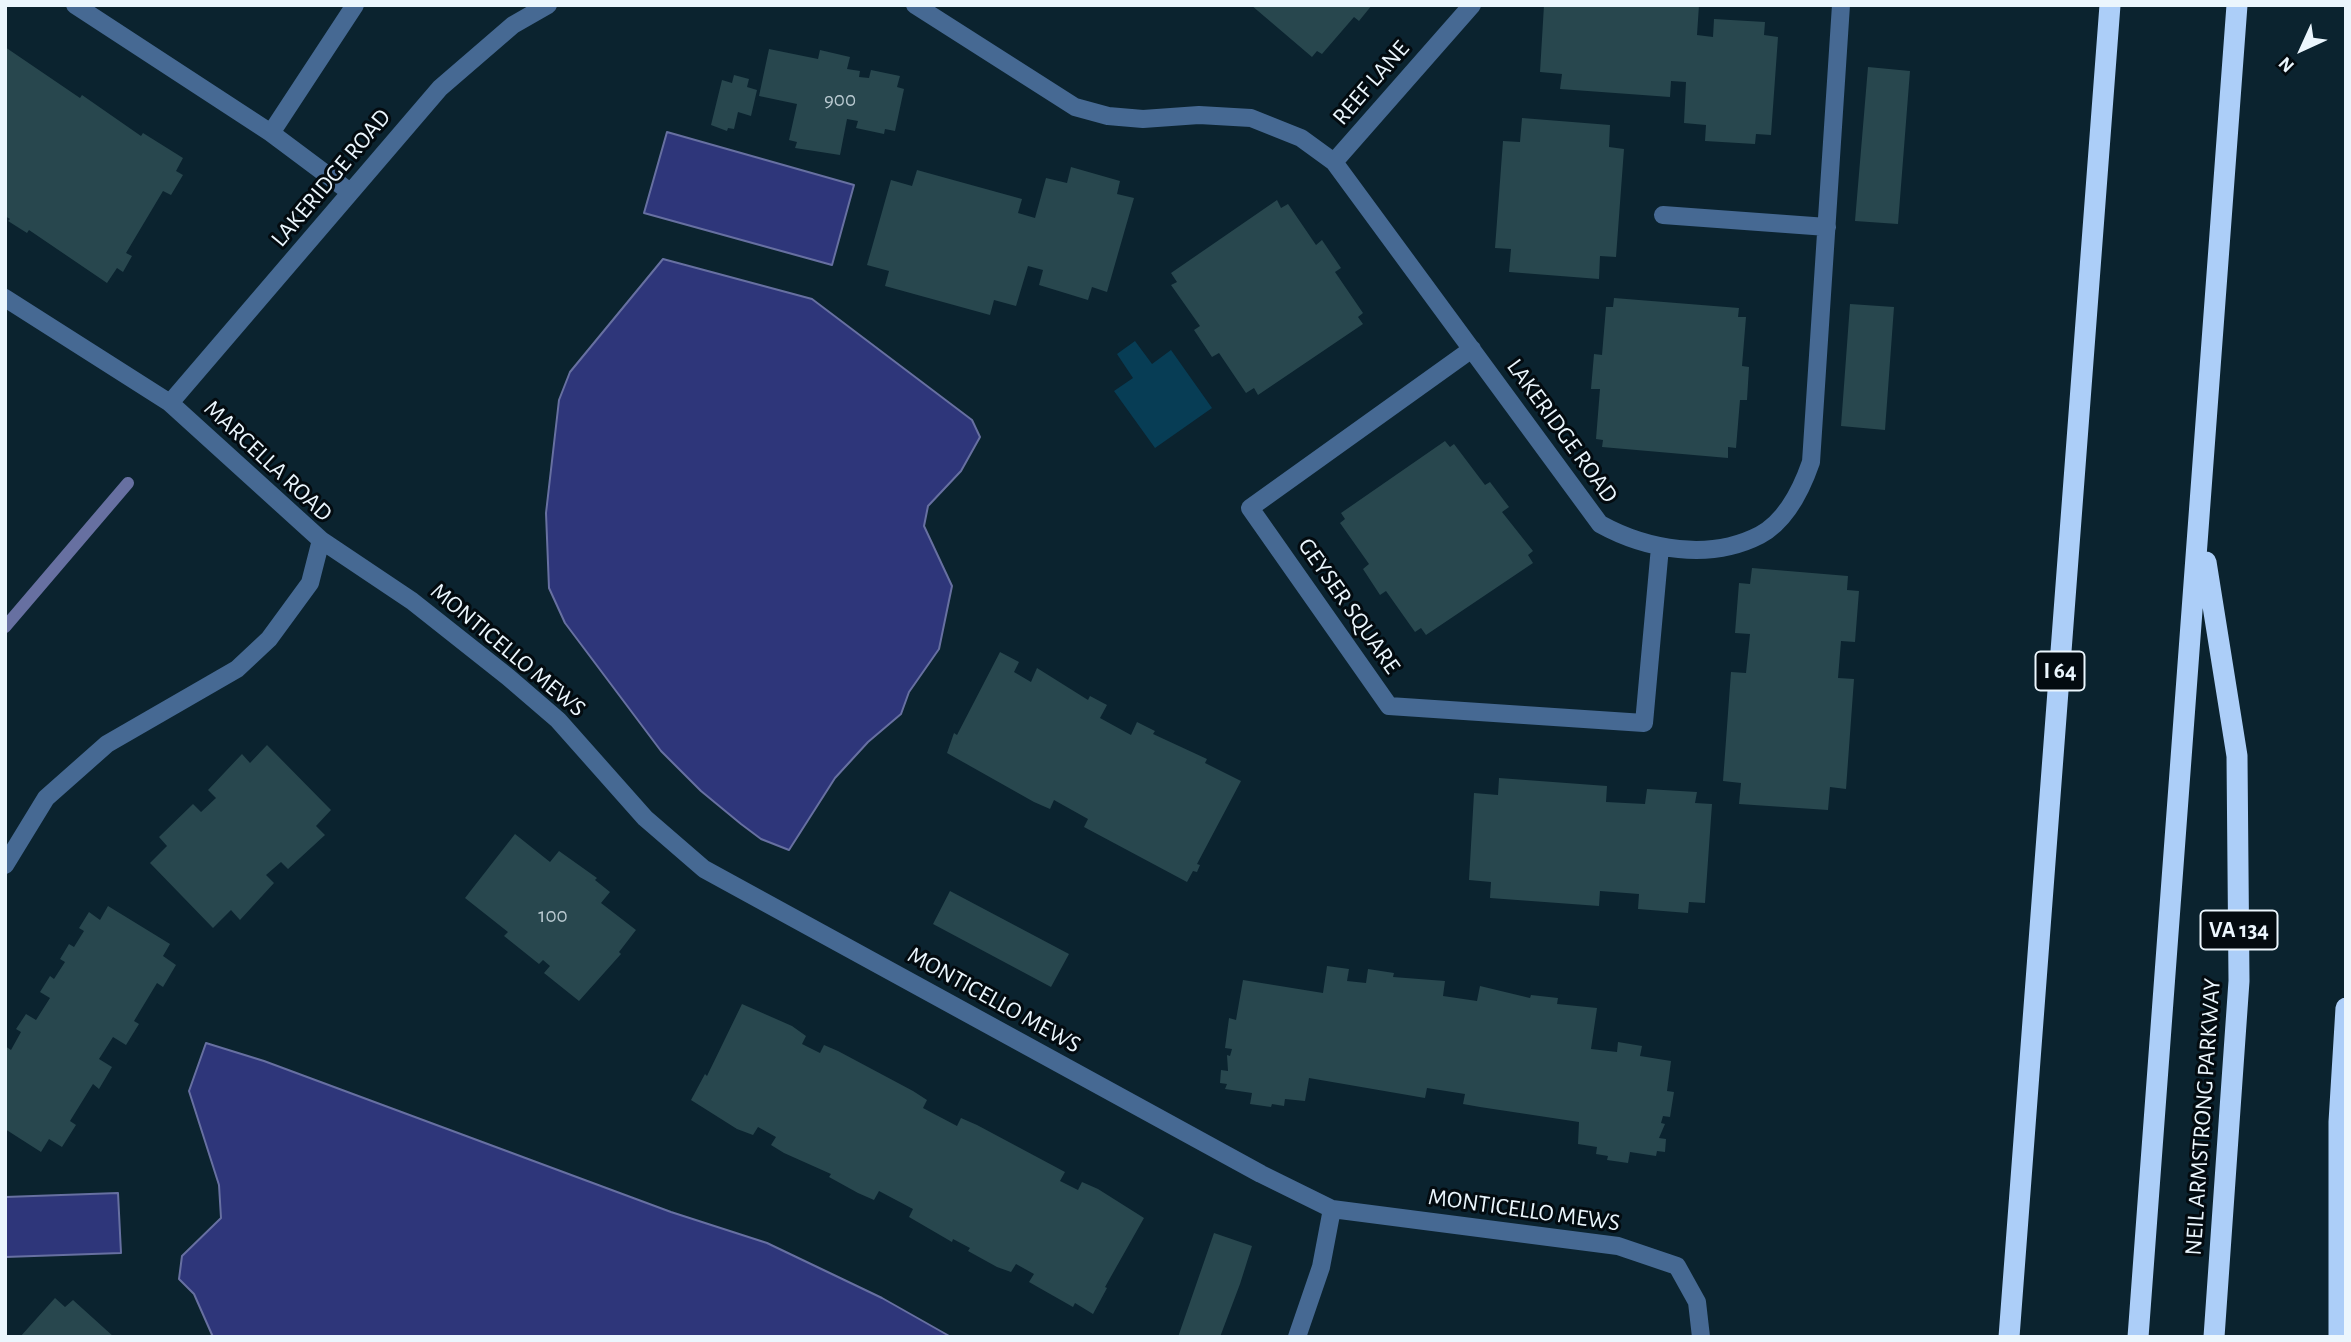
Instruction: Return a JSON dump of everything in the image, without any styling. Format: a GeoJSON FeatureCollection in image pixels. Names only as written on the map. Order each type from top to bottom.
{"type":"FeatureCollection","features":[{"type":"Feature","properties":{"kind":"highway","name":"I 64"},"geometry":{"type":"LineString","coordinates":[[2009,1337],[2110,5]]}},
{"type":"Feature","properties":{"kind":"highway"},"geometry":{"type":"LineString","coordinates":[[2138,1337],[2237,5]]}},
{"type":"Feature","properties":{"kind":"highway","name":"NEIL ARMSTRONG PARKWAY"},"geometry":{"type":"LineString","coordinates":[[2200,525],[2237,756],[2239,981],[2214,1337]]}},
{"type":"Feature","properties":{"kind":"highway"},"geometry":{"type":"LineString","coordinates":[[2339,1337],[2339,1122],[2346,1008]]}},
{"type":"Feature","properties":{"kind":"street"},"geometry":{"type":"LineString","coordinates":[[75,5],[271,133],[350,192]]}},
{"type":"Feature","properties":{"kind":"street"},"geometry":{"type":"LineString","coordinates":[[271,133],[355,5]]}},
{"type":"Feature","properties":{"kind":"street","name":"LAKERIDGE ROAD"},"geometry":{"type":"LineString","coordinates":[[170,403],[440,88],[513,25],[548,5]]}},
{"type":"Feature","properties":{"kind":"street","name":"LAKERIDGE ROAD"},"geometry":{"type":"LineString","coordinates":[[915,5],[1075,107],[1108,116],[1143,119],[1199,115],[1251,118],[1301,138],[1334,162],[1600,524],[1627,539],[1660,547],[1721,549],[1761,534],[1790,505],[1803,486],[1811,462],[1841,5]]}},
{"type":"Feature","properties":{"kind":"street","name":"REEF LANE"},"geometry":{"type":"LineString","coordinates":[[1334,162],[1472,5]]}},
{"type":"Feature","properties":{"kind":"street"},"geometry":{"type":"LineString","coordinates":[[1663,215],[1827,227]]}},
{"type":"Feature","properties":{"kind":"street","name":"MARCELLA ROAD"},"geometry":{"type":"LineString","coordinates":[[5,298],[170,403],[321,540],[310,583],[269,639],[237,669],[107,744],[46,798],[5,864]]}},
{"type":"Feature","properties":{"kind":"street","name":"GEYSER SQUARE"},"geometry":{"type":"LineString","coordinates":[[1472,349],[1250,508],[1389,706],[1644,723],[1660,547]]}},
{"type":"Feature","properties":{"kind":"street","name":"MONTICELLO MEWS"},"geometry":{"type":"LineString","coordinates":[[321,540],[412,601],[508,677],[558,720],[645,818],[704,869],[1261,1174],[1332,1209],[1618,1246],[1677,1266],[1697,1302],[1701,1337]]}},
{"type":"Feature","properties":{"kind":"street"},"geometry":{"type":"LineString","coordinates":[[1297,1337],[1321,1267],[1332,1209]]}},
{"type":"Feature","properties":{"kind":"shaded area"},"geometry":{"type":"Polygon","coordinates":[[[667,132],[854,185],[832,265],[644,213],[667,132]]]}},
{"type":"Feature","properties":{"kind":"shaded area"},"geometry":{"type":"Polygon","coordinates":[[[663,259],[812,299],[972,420],[980,437],[961,471],[928,506],[924,526],[952,586],[939,649],[909,692],[901,714],[868,742],[835,778],[789,850],[761,839],[741,824],[701,791],[661,751],[565,623],[549,588],[546,513],[559,400],[570,372],[663,259]]]}},
{"type":"Feature","properties":{"kind":"shaded area"},"geometry":{"type":"Polygon","coordinates":[[[1135,341],[1152,364],[1171,350],[1212,408],[1155,448],[1114,391],[1133,378],[1117,354],[1135,341]]]}},
{"type":"Feature","properties":{"kind":"shaded area"},"geometry":{"type":"Polygon","coordinates":[[[206,1043],[264,1061],[671,1212],[767,1243],[882,1298],[951,1337],[213,1337],[194,1294],[179,1279],[182,1256],[221,1218],[219,1185],[189,1091],[206,1043]]]}},
{"type":"Feature","properties":{"kind":"shaded area"},"geometry":{"type":"Polygon","coordinates":[[[118,1193],[121,1253],[5,1257],[5,1197],[118,1193]]]}},
{"type":"Feature","properties":{"kind":"building"},"geometry":{"type":"Polygon","coordinates":[[[1251,5],[1372,5],[1359,21],[1354,17],[1322,54],[1317,51],[1312,57],[1251,5]]]}},
{"type":"Feature","properties":{"kind":"building"},"geometry":{"type":"Polygon","coordinates":[[[1544,5],[1699,5],[1697,35],[1713,37],[1714,19],[1765,22],[1764,35],[1778,37],[1771,135],[1756,134],[1755,144],[1705,141],[1706,125],[1684,123],[1686,82],[1671,81],[1670,97],[1560,89],[1562,74],[1540,72],[1544,5]]]}},
{"type":"Feature","properties":{"kind":"building"},"geometry":{"type":"Polygon","coordinates":[[[5,47],[80,98],[82,95],[141,136],[143,133],[183,158],[176,171],[183,175],[171,195],[163,191],[126,253],[132,256],[123,272],[117,268],[107,283],[29,230],[27,233],[8,221],[10,219],[5,216],[5,47]]]}},
{"type":"Feature","properties":{"kind":"building"},"geometry":{"type":"Polygon","coordinates":[[[769,49],[818,59],[820,50],[850,57],[847,69],[860,71],[859,77],[869,78],[871,70],[900,76],[897,87],[904,89],[895,131],[885,129],[884,134],[856,128],[858,121],[847,119],[840,155],[795,148],[797,142],[789,140],[797,104],[759,96],[769,49]]]}},
{"type":"Feature","properties":{"kind":"building"},"geometry":{"type":"Polygon","coordinates":[[[1868,67],[1910,71],[1898,224],[1855,221],[1868,67]]]}},
{"type":"Feature","properties":{"kind":"building"},"geometry":{"type":"Polygon","coordinates":[[[734,75],[749,79],[747,87],[757,90],[751,116],[738,112],[734,129],[728,128],[727,131],[711,125],[722,80],[732,83],[734,75]]]}},
{"type":"Feature","properties":{"kind":"building"},"geometry":{"type":"Polygon","coordinates":[[[1522,118],[1610,125],[1609,147],[1624,149],[1616,257],[1600,256],[1599,279],[1509,272],[1511,249],[1495,248],[1503,141],[1520,142],[1522,118]]]}},
{"type":"Feature","properties":{"kind":"building"},"geometry":{"type":"Polygon","coordinates":[[[1071,167],[1120,181],[1117,194],[1134,198],[1107,292],[1092,287],[1088,300],[1039,285],[1043,270],[1028,266],[1016,306],[994,300],[990,315],[885,286],[889,271],[867,265],[891,180],[912,186],[917,170],[1022,199],[1018,213],[1035,218],[1046,178],[1067,183],[1071,167]]]}},
{"type":"Feature","properties":{"kind":"building"},"geometry":{"type":"Polygon","coordinates":[[[1277,200],[1281,208],[1288,204],[1316,245],[1322,240],[1341,268],[1335,272],[1363,313],[1358,317],[1363,324],[1258,395],[1254,388],[1246,393],[1219,353],[1212,357],[1194,330],[1200,326],[1171,285],[1177,282],[1171,273],[1277,200]]]}},
{"type":"Feature","properties":{"kind":"building"},"geometry":{"type":"Polygon","coordinates":[[[1614,298],[1739,308],[1738,317],[1746,317],[1742,366],[1749,367],[1747,400],[1740,400],[1736,448],[1728,447],[1728,458],[1602,447],[1603,440],[1596,439],[1600,389],[1591,389],[1594,354],[1602,355],[1606,307],[1613,307],[1614,298]]]}},
{"type":"Feature","properties":{"kind":"building"},"geometry":{"type":"Polygon","coordinates":[[[1850,304],[1894,307],[1885,430],[1841,426],[1850,304]]]}},
{"type":"Feature","properties":{"kind":"building"},"geometry":{"type":"Polygon","coordinates":[[[1445,441],[1450,447],[1454,444],[1485,485],[1490,482],[1509,507],[1502,512],[1533,551],[1528,555],[1533,563],[1426,635],[1421,628],[1415,632],[1386,591],[1380,595],[1363,569],[1369,564],[1340,523],[1345,519],[1341,513],[1445,441]]]}},
{"type":"Feature","properties":{"kind":"building"},"geometry":{"type":"Polygon","coordinates":[[[1752,568],[1848,576],[1847,590],[1859,591],[1855,642],[1841,641],[1838,678],[1854,679],[1846,789],[1830,787],[1828,810],[1739,804],[1741,783],[1723,781],[1731,672],[1746,673],[1750,634],[1735,633],[1739,583],[1750,584],[1752,568]]]}},
{"type":"Feature","properties":{"kind":"building"},"geometry":{"type":"Polygon","coordinates":[[[1000,652],[1019,662],[1014,672],[1031,682],[1037,668],[1088,700],[1090,696],[1107,705],[1100,718],[1131,735],[1137,722],[1155,731],[1153,734],[1207,759],[1205,763],[1241,781],[1197,864],[1200,865],[1197,872],[1193,871],[1187,882],[1084,827],[1088,819],[1054,800],[1050,809],[1034,802],[947,753],[954,733],[957,735],[1000,652]]]}},
{"type":"Feature","properties":{"kind":"building"},"geometry":{"type":"Polygon","coordinates":[[[267,745],[331,810],[316,826],[325,835],[288,869],[281,862],[266,875],[274,883],[240,920],[231,910],[213,928],[150,863],[167,846],[159,837],[193,804],[201,812],[216,798],[208,790],[242,754],[250,763],[267,745]]]}},
{"type":"Feature","properties":{"kind":"building"},"geometry":{"type":"Polygon","coordinates":[[[1499,778],[1607,786],[1606,802],[1645,804],[1647,789],[1697,792],[1695,803],[1712,804],[1705,903],[1689,902],[1688,913],[1638,909],[1639,894],[1600,891],[1599,906],[1490,898],[1491,882],[1469,880],[1474,793],[1498,795],[1499,778]]]}},
{"type":"Feature","properties":{"kind":"building"},"geometry":{"type":"Polygon","coordinates":[[[515,834],[550,862],[559,851],[597,878],[595,880],[610,892],[601,903],[636,930],[619,952],[621,954],[579,1001],[544,973],[550,966],[543,960],[539,964],[504,936],[508,932],[465,898],[515,834]]]}},
{"type":"Feature","properties":{"kind":"building"},"geometry":{"type":"Polygon","coordinates":[[[950,891],[1069,954],[1051,987],[933,924],[950,891]]]}},
{"type":"Feature","properties":{"kind":"building"},"geometry":{"type":"Polygon","coordinates":[[[108,906],[170,944],[163,956],[176,965],[163,987],[157,983],[134,1021],[139,1024],[126,1045],[113,1037],[99,1059],[112,1067],[99,1089],[93,1084],[70,1121],[76,1125],[62,1147],[49,1139],[41,1152],[5,1129],[5,1046],[11,1050],[21,1032],[16,1029],[26,1014],[36,1020],[50,998],[40,992],[50,976],[54,979],[65,962],[60,959],[69,944],[74,947],[84,931],[79,928],[89,912],[100,920],[108,906]]]}},
{"type":"Feature","properties":{"kind":"building"},"geometry":{"type":"Polygon","coordinates":[[[1327,966],[1349,969],[1347,981],[1366,983],[1368,969],[1394,973],[1393,977],[1445,981],[1443,996],[1477,1001],[1480,986],[1530,998],[1531,995],[1558,998],[1557,1004],[1597,1008],[1591,1049],[1617,1052],[1618,1042],[1642,1046],[1640,1056],[1671,1061],[1667,1091],[1674,1092],[1670,1117],[1663,1116],[1661,1123],[1665,1124],[1659,1138],[1666,1139],[1665,1152],[1657,1151],[1656,1156],[1630,1152],[1628,1163],[1607,1160],[1608,1156],[1596,1154],[1597,1147],[1578,1144],[1579,1122],[1463,1104],[1465,1094],[1427,1088],[1425,1098],[1309,1078],[1305,1101],[1285,1099],[1284,1106],[1272,1104],[1271,1107],[1250,1104],[1252,1093],[1225,1089],[1227,1084],[1220,1083],[1221,1070],[1228,1071],[1227,1055],[1230,1056],[1232,1049],[1225,1048],[1229,1018],[1236,1020],[1243,980],[1323,993],[1327,966]]]}},
{"type":"Feature","properties":{"kind":"building"},"geometry":{"type":"Polygon","coordinates":[[[742,1004],[792,1026],[806,1036],[802,1044],[820,1053],[824,1045],[838,1051],[927,1100],[923,1108],[957,1126],[961,1118],[977,1125],[1065,1172],[1060,1181],[1078,1190],[1082,1182],[1098,1189],[1144,1218],[1093,1314],[1075,1303],[1073,1307],[1029,1282],[1034,1274],[1016,1264],[1011,1272],[997,1267],[968,1251],[970,1248],[953,1239],[952,1242],[909,1217],[913,1209],[879,1191],[874,1200],[858,1193],[829,1177],[831,1174],[771,1145],[776,1137],[758,1127],[753,1135],[737,1129],[691,1100],[705,1074],[707,1076],[742,1004]]]}},
{"type":"Feature","properties":{"kind":"building"},"geometry":{"type":"Polygon","coordinates":[[[1214,1233],[1252,1246],[1240,1284],[1220,1337],[1178,1337],[1214,1233]]]}},
{"type":"Feature","properties":{"kind":"building"},"geometry":{"type":"Polygon","coordinates":[[[55,1298],[65,1307],[73,1300],[114,1337],[20,1337],[55,1298]]]}},
{"type":"Feature","properties":{"kind":"waterway"},"geometry":{"type":"LineString","coordinates":[[5,627],[128,483]]}}]}
